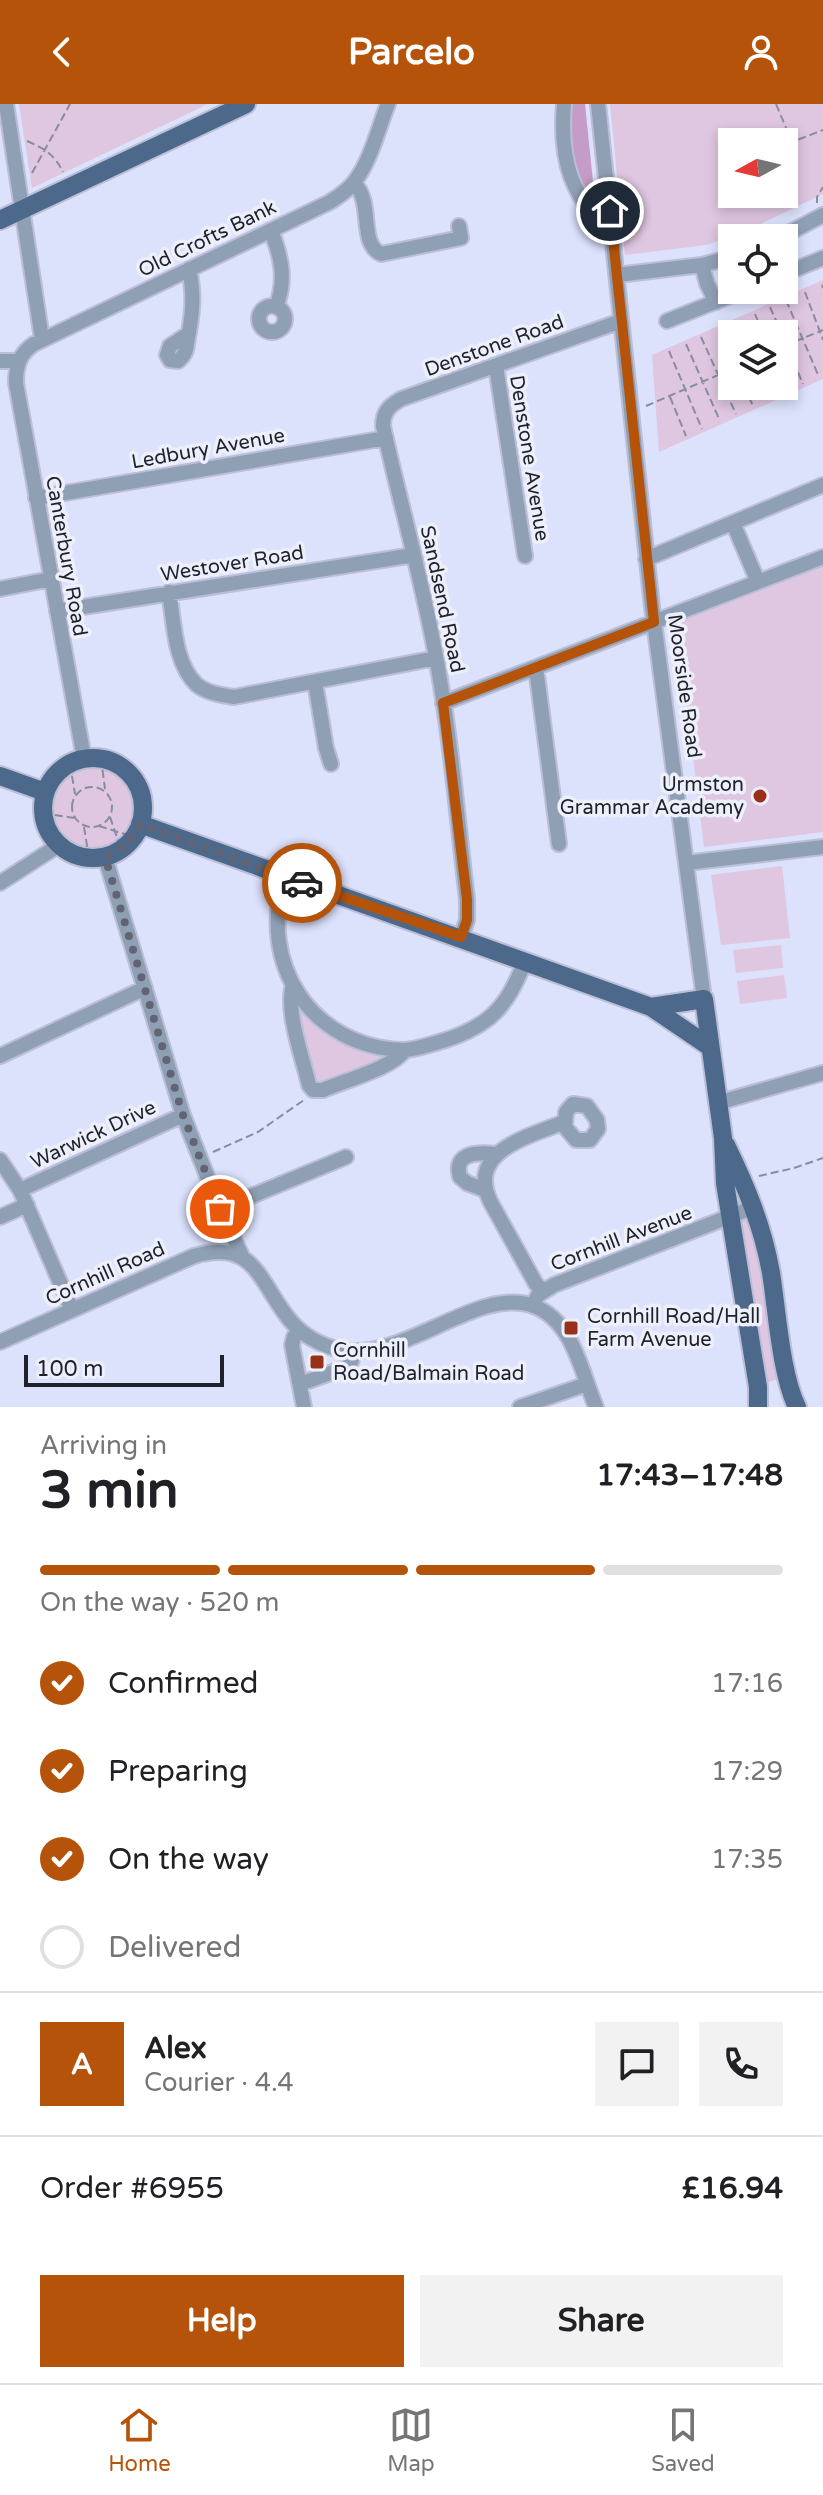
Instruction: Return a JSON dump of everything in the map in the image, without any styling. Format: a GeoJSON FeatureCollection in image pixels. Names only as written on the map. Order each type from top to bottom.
{"type":"FeatureCollection","features":[{"type":"Feature","properties":{"kind":"main road"},"geometry":{"type":"LineString","coordinates":[[0,220],[21,202],[70,188],[246,104]]}},
{"type":"Feature","properties":{"kind":"main road"},"geometry":{"type":"LineString","coordinates":[[118,845],[143,810],[136,782],[126,771],[114,763],[85,760],[51,780],[45,792],[43,813],[51,836],[73,854],[118,845],[285,877],[651,1007],[710,1047]]}},
{"type":"Feature","properties":{"kind":"main road"},"geometry":{"type":"LineString","coordinates":[[0,776],[45,792]]}},
{"type":"Feature","properties":{"kind":"main road"},"geometry":{"type":"LineString","coordinates":[[651,1007],[704,999]]}},
{"type":"Feature","properties":{"kind":"main road","name":"Moorside Road"},"geometry":{"type":"LineString","coordinates":[[704,999],[723,1138],[725,1183],[758,1387],[758,1407]]}},
{"type":"Feature","properties":{"kind":"main road","name":"Moorside Road"},"geometry":{"type":"LineString","coordinates":[[723,1138],[743,1180],[764,1237],[788,1378],[797,1407]]}},
{"type":"Feature","properties":{"kind":"street"},"geometry":{"type":"LineString","coordinates":[[6,104],[42,339]]}},
{"type":"Feature","properties":{"kind":"street"},"geometry":{"type":"LineString","coordinates":[[388,104],[354,183],[364,198],[370,244],[381,254],[461,238],[459,226]]}},
{"type":"Feature","properties":{"kind":"street"},"geometry":{"type":"LineString","coordinates":[[564,104],[563,141],[571,179],[589,211],[613,238]]}},
{"type":"Feature","properties":{"kind":"street","name":"Moorside Road"},"geometry":{"type":"LineString","coordinates":[[598,104],[646,559],[704,999]]}},
{"type":"Feature","properties":{"kind":"street","name":"Old Crofts Bank"},"geometry":{"type":"LineString","coordinates":[[18,361],[27,349],[42,339],[330,202],[354,183]]}},
{"type":"Feature","properties":{"kind":"street"},"geometry":{"type":"LineString","coordinates":[[798,228],[823,215]]}},
{"type":"Feature","properties":{"kind":"street"},"geometry":{"type":"LineString","coordinates":[[271,230],[283,264],[284,280],[276,307]]}},
{"type":"Feature","properties":{"kind":"street"},"geometry":{"type":"LineString","coordinates":[[798,268],[823,258]]}},
{"type":"Feature","properties":{"kind":"street"},"geometry":{"type":"LineString","coordinates":[[617,275],[718,261]]}},
{"type":"Feature","properties":{"kind":"street"},"geometry":{"type":"LineString","coordinates":[[667,321],[716,302],[702,265]]}},
{"type":"Feature","properties":{"kind":"street"},"geometry":{"type":"LineString","coordinates":[[188,334],[194,309],[189,269]]}},
{"type":"Feature","properties":{"kind":"street","name":"Denstone Road"},"geometry":{"type":"LineString","coordinates":[[385,413],[401,399],[621,321]]}},
{"type":"Feature","properties":{"kind":"street"},"geometry":{"type":"LineString","coordinates":[[0,361],[18,361]]}},
{"type":"Feature","properties":{"kind":"street","name":"Canterbury Road"},"geometry":{"type":"LineString","coordinates":[[18,361],[16,383],[85,760]]}},
{"type":"Feature","properties":{"kind":"street","name":"Denstone Avenue"},"geometry":{"type":"LineString","coordinates":[[496,366],[525,556]]}},
{"type":"Feature","properties":{"kind":"street","name":"Sandsend Road"},"geometry":{"type":"LineString","coordinates":[[385,413],[383,426],[414,555],[443,703],[467,899],[467,920],[461,937]]}},
{"type":"Feature","properties":{"kind":"street","name":"Ledbury Avenue"},"geometry":{"type":"LineString","coordinates":[[36,498],[386,438]]}},
{"type":"Feature","properties":{"kind":"street"},"geometry":{"type":"LineString","coordinates":[[646,559],[823,485]]}},
{"type":"Feature","properties":{"kind":"street"},"geometry":{"type":"LineString","coordinates":[[733,523],[758,582]]}},
{"type":"Feature","properties":{"kind":"street","name":"Westover Road"},"geometry":{"type":"LineString","coordinates":[[57,611],[414,555]]}},
{"type":"Feature","properties":{"kind":"street"},"geometry":{"type":"LineString","coordinates":[[443,703],[823,557]]}},
{"type":"Feature","properties":{"kind":"street"},"geometry":{"type":"LineString","coordinates":[[0,589],[51,579]]}},
{"type":"Feature","properties":{"kind":"street"},"geometry":{"type":"LineString","coordinates":[[169,592],[186,669],[197,685],[215,694],[234,697],[436,658]]}},
{"type":"Feature","properties":{"kind":"street"},"geometry":{"type":"LineString","coordinates":[[536,668],[559,844]]}},
{"type":"Feature","properties":{"kind":"street"},"geometry":{"type":"LineString","coordinates":[[315,682],[331,764]]}},
{"type":"Feature","properties":{"kind":"street"},"geometry":{"type":"LineString","coordinates":[[0,883],[59,845]]}},
{"type":"Feature","properties":{"kind":"street"},"geometry":{"type":"LineString","coordinates":[[118,845],[145,988],[199,1158],[242,1256],[262,1276],[299,1331],[334,1349],[354,1353],[384,1349],[481,1308],[509,1303],[533,1306],[562,1327],[596,1407]]}},
{"type":"Feature","properties":{"kind":"street"},"geometry":{"type":"LineString","coordinates":[[686,863],[823,847]]}},
{"type":"Feature","properties":{"kind":"street"},"geometry":{"type":"LineString","coordinates":[[285,877],[278,897],[275,922],[282,962],[293,985],[308,1006],[334,1029],[374,1045],[405,1050],[456,1037],[486,1021],[505,1001],[525,962]]}},
{"type":"Feature","properties":{"kind":"street"},"geometry":{"type":"LineString","coordinates":[[293,985],[290,1001],[309,1085],[313,1090],[323,1090],[390,1063],[405,1050]]}},
{"type":"Feature","properties":{"kind":"street"},"geometry":{"type":"LineString","coordinates":[[0,1056],[145,988]]}},
{"type":"Feature","properties":{"kind":"street"},"geometry":{"type":"LineString","coordinates":[[717,1103],[823,1073]]}},
{"type":"Feature","properties":{"kind":"street","name":"Warwick Drive"},"geometry":{"type":"LineString","coordinates":[[20,1190],[183,1115]]}},
{"type":"Feature","properties":{"kind":"street"},"geometry":{"type":"LineString","coordinates":[[548,1288],[536,1284],[485,1190],[486,1173],[495,1154],[505,1147],[564,1122]]}},
{"type":"Feature","properties":{"kind":"street"},"geometry":{"type":"LineString","coordinates":[[485,1190],[460,1177],[459,1163],[471,1153],[495,1154]]}},
{"type":"Feature","properties":{"kind":"street"},"geometry":{"type":"LineString","coordinates":[[220,1209],[346,1157]]}},
{"type":"Feature","properties":{"kind":"street"},"geometry":{"type":"LineString","coordinates":[[0,1160],[20,1190],[72,1310]]}},
{"type":"Feature","properties":{"kind":"street"},"geometry":{"type":"LineString","coordinates":[[0,1217],[27,1205]]}},
{"type":"Feature","properties":{"kind":"street","name":"Cornhill Avenue"},"geometry":{"type":"LineString","coordinates":[[533,1306],[548,1288],[754,1207]]}},
{"type":"Feature","properties":{"kind":"street","name":"Cornhill Road"},"geometry":{"type":"LineString","coordinates":[[0,1342],[194,1256],[218,1252],[242,1256]]}},
{"type":"Feature","properties":{"kind":"street"},"geometry":{"type":"LineString","coordinates":[[299,1331],[292,1345],[300,1384],[299,1405]]}},
{"type":"Feature","properties":{"kind":"street"},"geometry":{"type":"LineString","coordinates":[[300,1384],[344,1368],[351,1362],[354,1353]]}},
{"type":"Feature","properties":{"kind":"street"},"geometry":{"type":"LineString","coordinates":[[520,1407],[587,1384]]}},
{"type":"Feature","properties":{"kind":"path"},"geometry":{"type":"LineString","coordinates":[[21,202],[70,104]]}},
{"type":"Feature","properties":{"kind":"path"},"geometry":{"type":"LineString","coordinates":[[776,104],[792,142],[823,130]]}},
{"type":"Feature","properties":{"kind":"path"},"geometry":{"type":"LineString","coordinates":[[12,141],[26,141],[46,150],[60,166],[70,188]]}},
{"type":"Feature","properties":{"kind":"path"},"geometry":{"type":"LineString","coordinates":[[805,292],[823,340]]}},
{"type":"Feature","properties":{"kind":"path"},"geometry":{"type":"LineString","coordinates":[[788,304],[819,377]]}},
{"type":"Feature","properties":{"kind":"path"},"geometry":{"type":"LineString","coordinates":[[770,307],[776,320]]}},
{"type":"Feature","properties":{"kind":"path"},"geometry":{"type":"LineString","coordinates":[[755,314],[757,320]]}},
{"type":"Feature","properties":{"kind":"path"},"geometry":{"type":"LineString","coordinates":[[798,340],[821,330]]}},
{"type":"Feature","properties":{"kind":"path"},"geometry":{"type":"LineString","coordinates":[[630,413],[718,375],[701,337]]}},
{"type":"Feature","properties":{"kind":"path"},"geometry":{"type":"LineString","coordinates":[[686,344],[720,421]]}},
{"type":"Feature","properties":{"kind":"path"},"geometry":{"type":"LineString","coordinates":[[669,351],[702,429]]}},
{"type":"Feature","properties":{"kind":"path"},"geometry":{"type":"LineString","coordinates":[[798,373],[803,384]]}},
{"type":"Feature","properties":{"kind":"path"},"geometry":{"type":"LineString","coordinates":[[669,396],[686,436]]}},
{"type":"Feature","properties":{"kind":"path"},"geometry":{"type":"LineString","coordinates":[[730,400],[736,414]]}},
{"type":"Feature","properties":{"kind":"path"},"geometry":{"type":"LineString","coordinates":[[750,400],[753,406]]}},
{"type":"Feature","properties":{"kind":"path"},"geometry":{"type":"LineString","coordinates":[[85,760],[112,802],[110,816],[118,845]]}},
{"type":"Feature","properties":{"kind":"path"},"geometry":{"type":"LineString","coordinates":[[75,818],[72,806],[85,760]]}},
{"type":"Feature","properties":{"kind":"path"},"geometry":{"type":"LineString","coordinates":[[75,795],[93,786],[105,791]]}},
{"type":"Feature","properties":{"kind":"path"},"geometry":{"type":"LineString","coordinates":[[43,813],[75,818],[118,845]]}},
{"type":"Feature","properties":{"kind":"path"},"geometry":{"type":"LineString","coordinates":[[98,826],[110,816]]}},
{"type":"Feature","properties":{"kind":"path"},"geometry":{"type":"LineString","coordinates":[[84,825],[115,831]]}},
{"type":"Feature","properties":{"kind":"path"},"geometry":{"type":"LineString","coordinates":[[115,831],[118,845]]}},
{"type":"Feature","properties":{"kind":"path"},"geometry":{"type":"LineString","coordinates":[[199,1158],[258,1132],[302,1103],[313,1090]]}},
{"type":"Feature","properties":{"kind":"path"},"geometry":{"type":"LineString","coordinates":[[743,1180],[823,1158]]}},
{"type":"Feature","properties":{"kind":"shaded area"},"geometry":{"type":"Polygon","coordinates":[[[19,104],[208,104],[32,188],[19,104]]]}},
{"type":"Feature","properties":{"kind":"shaded area"},"geometry":{"type":"Polygon","coordinates":[[[571,104],[585,104],[596,211],[574,160],[570,132],[571,104]]]}},
{"type":"Feature","properties":{"kind":"shaded area"},"geometry":{"type":"Polygon","coordinates":[[[610,104],[823,104],[823,194],[798,206],[798,128],[718,128],[718,208],[794,208],[761,224],[718,224],[718,241],[625,255],[610,104]]]}},
{"type":"Feature","properties":{"kind":"shaded area"},"geometry":{"type":"Polygon","coordinates":[[[823,280],[823,379],[798,390],[798,320],[732,320],[768,304],[798,304],[798,291],[823,280]]]}},
{"type":"Feature","properties":{"kind":"shaded area"},"geometry":{"type":"Polygon","coordinates":[[[718,326],[718,400],[776,400],[659,452],[652,355],[718,326]]]}},
{"type":"Feature","properties":{"kind":"shaded area","name":"Urmston Grammar Academy"},"geometry":{"type":"Polygon","coordinates":[[[823,558],[823,832],[704,847],[676,619],[823,558]]]}},
{"type":"Feature","properties":{"kind":"shaded area"},"geometry":{"type":"Polygon","coordinates":[[[85,766],[101,766],[117,773],[128,784],[135,808],[132,824],[123,838],[101,850],[85,850],[69,843],[58,832],[51,816],[51,800],[58,784],[69,773],[85,766]]]}},
{"type":"Feature","properties":{"kind":"shaded area"},"geometry":{"type":"Polygon","coordinates":[[[782,866],[790,938],[721,945],[711,875],[782,866]]]}},
{"type":"Feature","properties":{"kind":"shaded area"},"geometry":{"type":"Polygon","coordinates":[[[781,945],[783,968],[736,973],[733,950],[781,945]]]}},
{"type":"Feature","properties":{"kind":"shaded area"},"geometry":{"type":"Polygon","coordinates":[[[784,975],[787,998],[740,1004],[737,981],[784,975]]]}},
{"type":"Feature","properties":{"kind":"shaded area"},"geometry":{"type":"Polygon","coordinates":[[[304,1010],[387,1054],[387,1058],[321,1084],[312,1077],[298,1014],[304,1010]]]}},
{"type":"Feature","properties":{"kind":"shaded area"},"geometry":{"type":"Polygon","coordinates":[[[748,1218],[755,1231],[780,1378],[766,1383],[738,1222],[748,1218]]]}},
{"type":"Feature","properties":{"kind":"way so far"},"geometry":{"type":"LineString","coordinates":[[220,1209],[183,1115],[105,857],[121,849],[134,837],[140,824],[302,883]]}},
{"type":"Feature","properties":{"kind":"place","name":"Urmston Grammar Academy"},"geometry":{"type":"Point","coordinates":[760,796]}},
{"type":"Feature","properties":{"kind":"place","name":"Cornhill Road/Hall Farm Avenue"},"geometry":{"type":"Point","coordinates":[571,1328]}},
{"type":"Feature","properties":{"kind":"place","name":"Cornhill Road/Balmain Road"},"geometry":{"type":"Point","coordinates":[317,1362]}},
{"type":"Feature","properties":{"kind":"route"},"geometry":{"type":"LineString","coordinates":[[302,883],[461,937],[468,910],[443,703],[654,622],[610,211]]}}]}
